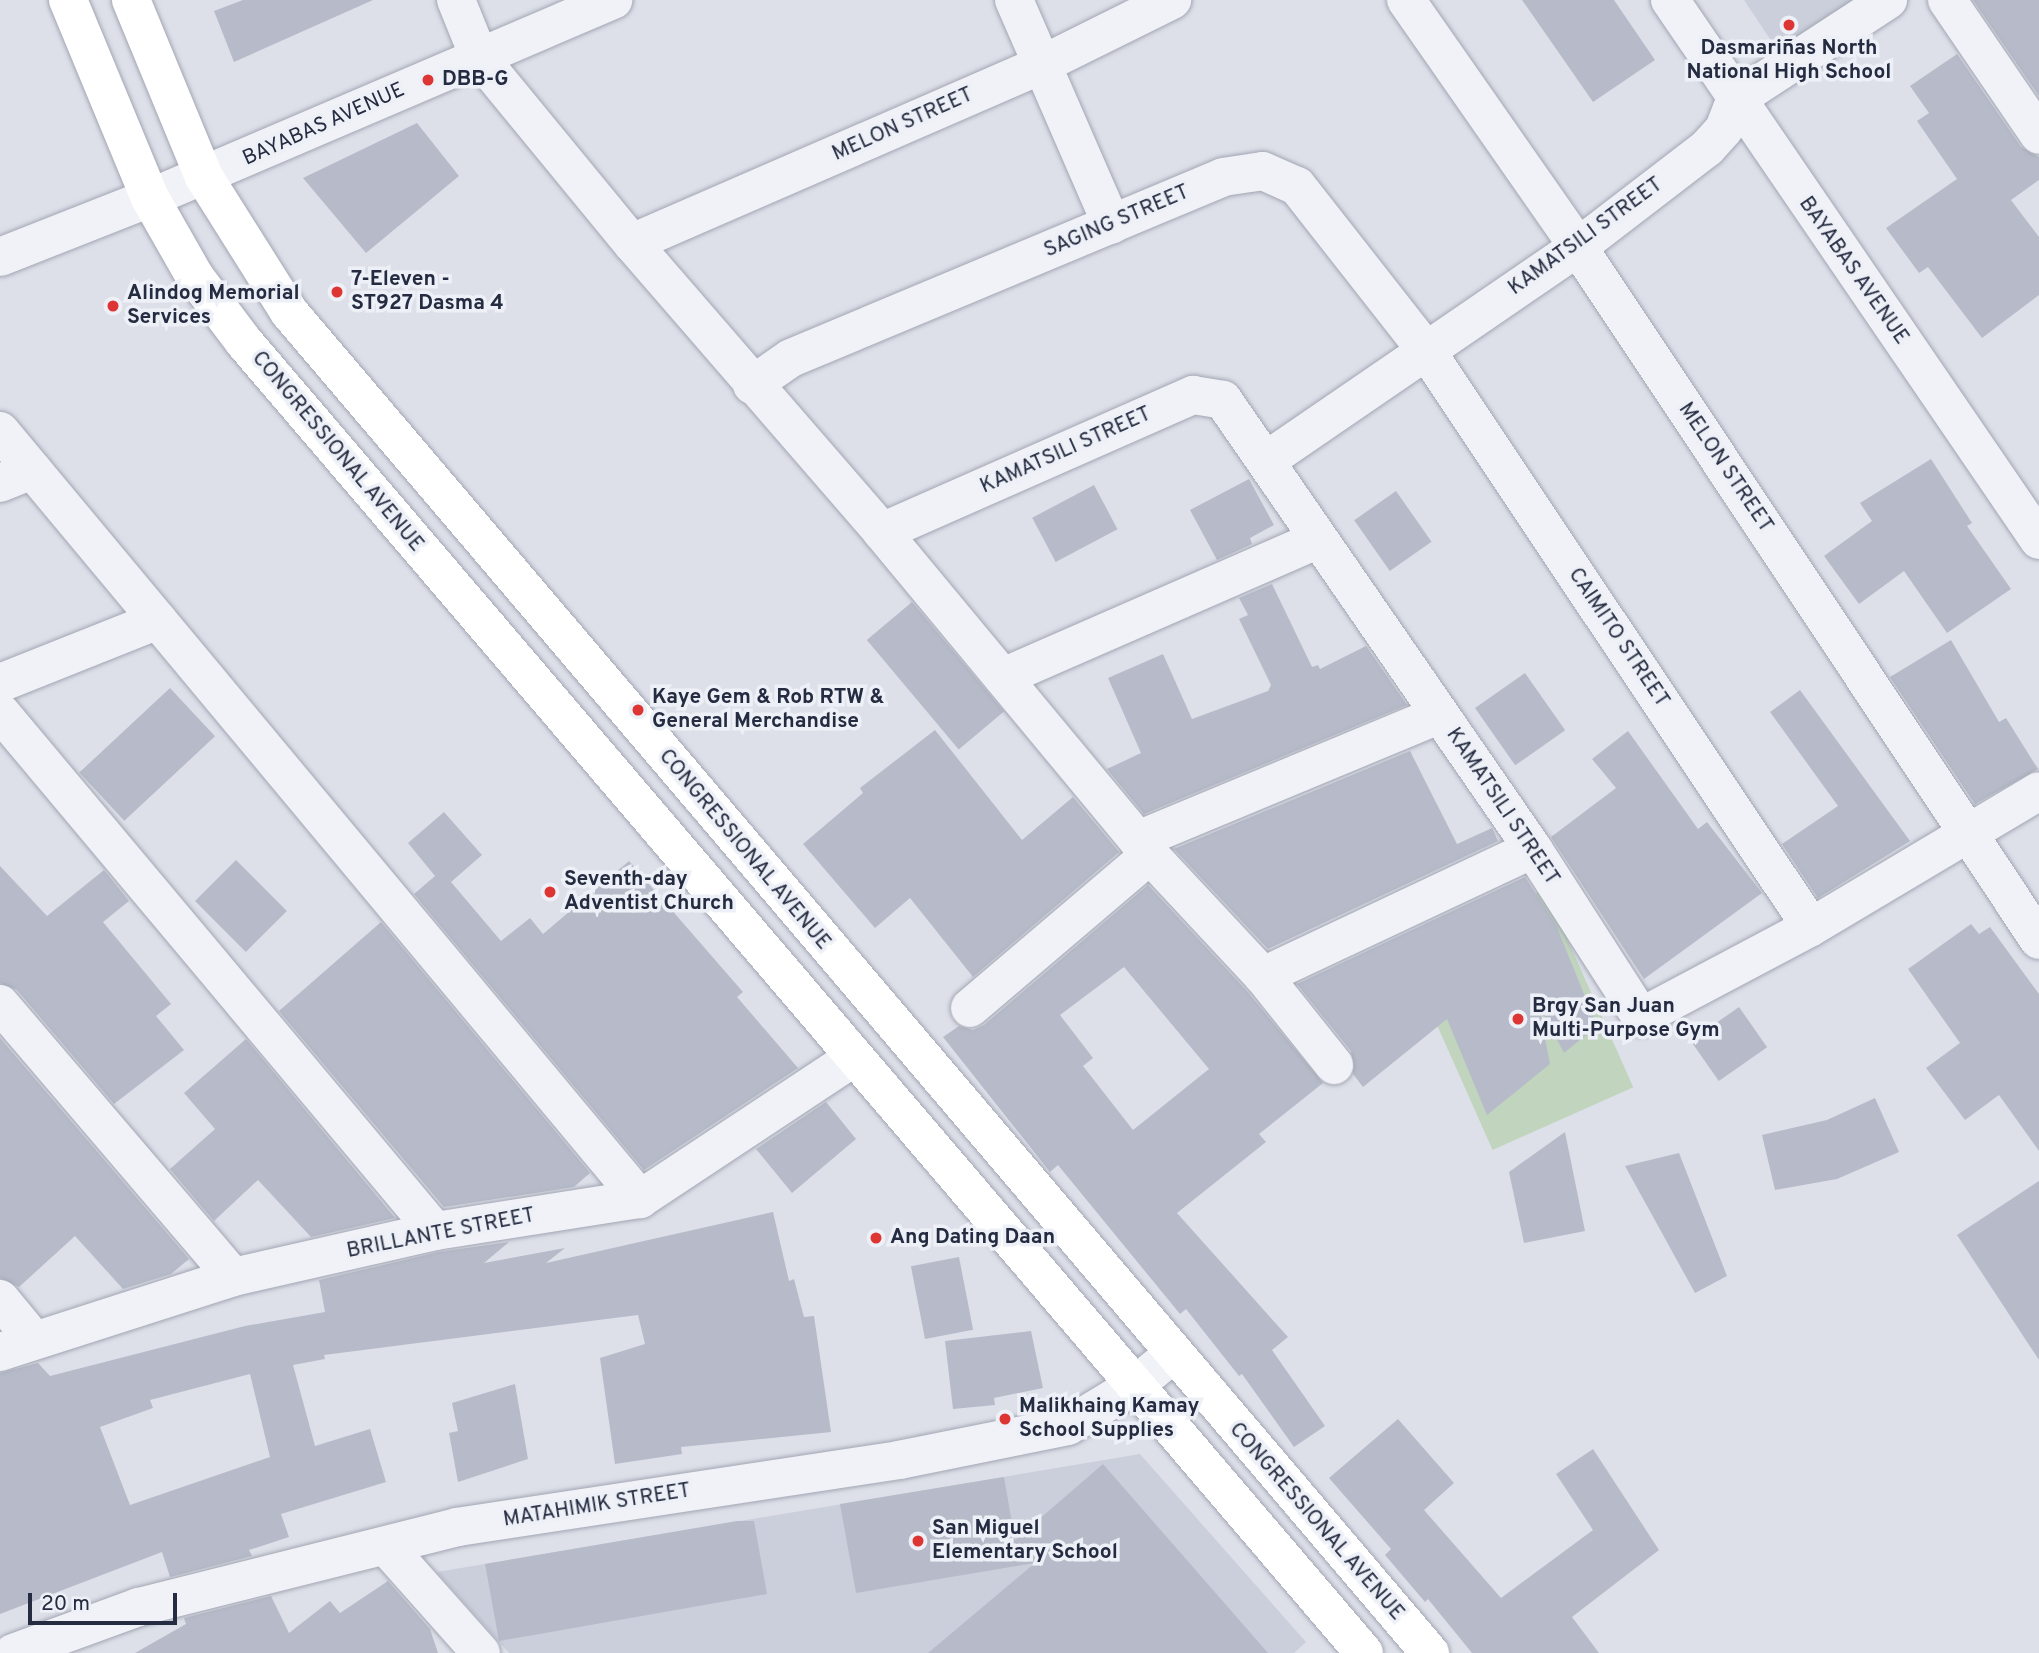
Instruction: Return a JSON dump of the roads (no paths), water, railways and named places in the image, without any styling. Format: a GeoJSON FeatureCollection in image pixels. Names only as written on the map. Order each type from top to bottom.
{"type":"FeatureCollection","features":[{"type":"Feature","properties":{"kind":"main road","name":"CONGRESSIONAL AVENUE"},"geometry":{"type":"LineString","coordinates":[[68,0],[150,198],[195,276],[244,342],[1364,1653]]}},
{"type":"Feature","properties":{"kind":"main road","name":"CONGRESSIONAL AVENUE"},"geometry":{"type":"LineString","coordinates":[[131,0],[204,177],[289,312],[1171,1354],[1430,1653]]}},
{"type":"Feature","properties":{"kind":"street"},"geometry":{"type":"LineString","coordinates":[[456,0],[479,57],[632,243],[752,385],[882,532],[1144,847],[1263,976],[1334,1065]]}},
{"type":"Feature","properties":{"kind":"street","name":"BAYABAS AVENUE"},"geometry":{"type":"LineString","coordinates":[[0,257],[204,177],[612,0]]}},
{"type":"Feature","properties":{"kind":"street"},"geometry":{"type":"LineString","coordinates":[[1014,0],[1045,63],[1112,225]]}},
{"type":"Feature","properties":{"kind":"street","name":"MELON STREET"},"geometry":{"type":"LineString","coordinates":[[632,243],[1045,63],[1171,0]]}},
{"type":"Feature","properties":{"kind":"street","name":"MELON STREET"},"geometry":{"type":"LineString","coordinates":[[1406,0],[1578,247],[2039,940]]}},
{"type":"Feature","properties":{"kind":"street","name":"BAYABAS AVENUE"},"geometry":{"type":"LineString","coordinates":[[1670,0],[1735,100],[2039,540]]}},
{"type":"Feature","properties":{"kind":"street"},"geometry":{"type":"LineString","coordinates":[[1735,100],[1888,0]]}},
{"type":"Feature","properties":{"kind":"street"},"geometry":{"type":"LineString","coordinates":[[1947,0],[2039,135]]}},
{"type":"Feature","properties":{"kind":"street","name":"KAMATSILI STREET"},"geometry":{"type":"LineString","coordinates":[[1267,460],[1425,349],[1578,247],[1707,148],[1724,129],[1735,100]]}},
{"type":"Feature","properties":{"kind":"street","name":"SAGING STREET"},"geometry":{"type":"LineString","coordinates":[[752,385],[791,358],[1223,177],[1263,171],[1297,186],[1425,349]]}},
{"type":"Feature","properties":{"kind":"street","name":"CAIMITO STREET"},"geometry":{"type":"LineString","coordinates":[[1425,349],[1811,927]]}},
{"type":"Feature","properties":{"kind":"street","name":"KAMATSILI STREET"},"geometry":{"type":"LineString","coordinates":[[882,532],[1193,395],[1223,400],[1267,460],[1317,540],[1533,849],[1641,1017],[1811,927]]}},
{"type":"Feature","properties":{"kind":"street"},"geometry":{"type":"LineString","coordinates":[[0,431],[16,477],[158,620],[640,1199]]}},
{"type":"Feature","properties":{"kind":"street"},"geometry":{"type":"LineString","coordinates":[[1003,677],[1317,540]]}},
{"type":"Feature","properties":{"kind":"street"},"geometry":{"type":"LineString","coordinates":[[0,684],[158,620]]}},
{"type":"Feature","properties":{"kind":"street"},"geometry":{"type":"LineString","coordinates":[[0,712],[435,1231]]}},
{"type":"Feature","properties":{"kind":"street"},"geometry":{"type":"LineString","coordinates":[[970,1008],[1144,847],[1439,715]]}},
{"type":"Feature","properties":{"kind":"street"},"geometry":{"type":"LineString","coordinates":[[1811,927],[2039,791]]}},
{"type":"Feature","properties":{"kind":"street"},"geometry":{"type":"LineString","coordinates":[[1263,976],[1533,849]]}},
{"type":"Feature","properties":{"kind":"street"},"geometry":{"type":"LineString","coordinates":[[0,1004],[233,1277]]}},
{"type":"Feature","properties":{"kind":"street","name":"BRILLANTE STREET"},"geometry":{"type":"LineString","coordinates":[[17,1346],[233,1277],[435,1231],[640,1199],[853,1058]]}},
{"type":"Feature","properties":{"kind":"street"},"geometry":{"type":"LineString","coordinates":[[0,1299],[17,1346]]}},
{"type":"Feature","properties":{"kind":"street","name":"MATAHIMIK STREET"},"geometry":{"type":"LineString","coordinates":[[13,1653],[139,1607],[457,1527],[899,1460],[1068,1426],[1134,1386],[1171,1354]]}},
{"type":"Feature","properties":{"kind":"street"},"geometry":{"type":"LineString","coordinates":[[386,1546],[481,1653]]}},
{"type":"Feature","properties":{"kind":"place","name":"Dasmariñas North National High School"},"geometry":{"type":"Point","coordinates":[1789,25]}},
{"type":"Feature","properties":{"kind":"place","name":"DBB-G"},"geometry":{"type":"Point","coordinates":[428,80]}},
{"type":"Feature","properties":{"kind":"place","name":"7-Eleven - ST927 Dasma 4"},"geometry":{"type":"Point","coordinates":[337,292]}},
{"type":"Feature","properties":{"kind":"place","name":"Alindog Memorial Services"},"geometry":{"type":"Point","coordinates":[113,306]}},
{"type":"Feature","properties":{"kind":"place","name":"Kaye Gem & Rob RTW & General Merchandise"},"geometry":{"type":"Point","coordinates":[638,710]}},
{"type":"Feature","properties":{"kind":"place","name":"Seventh-day Adventist Church"},"geometry":{"type":"Point","coordinates":[550,892]}},
{"type":"Feature","properties":{"kind":"place","name":"Brgy San Juan Multi-Purpose Gym"},"geometry":{"type":"Point","coordinates":[1518,1019]}},
{"type":"Feature","properties":{"kind":"place","name":"Ang Dating Daan"},"geometry":{"type":"Point","coordinates":[876,1238]}},
{"type":"Feature","properties":{"kind":"place","name":"Malikhaing Kamay School Supplies"},"geometry":{"type":"Point","coordinates":[1005,1419]}},
{"type":"Feature","properties":{"kind":"place","name":"San Miguel Elementary School"},"geometry":{"type":"Point","coordinates":[918,1541]}}]}
